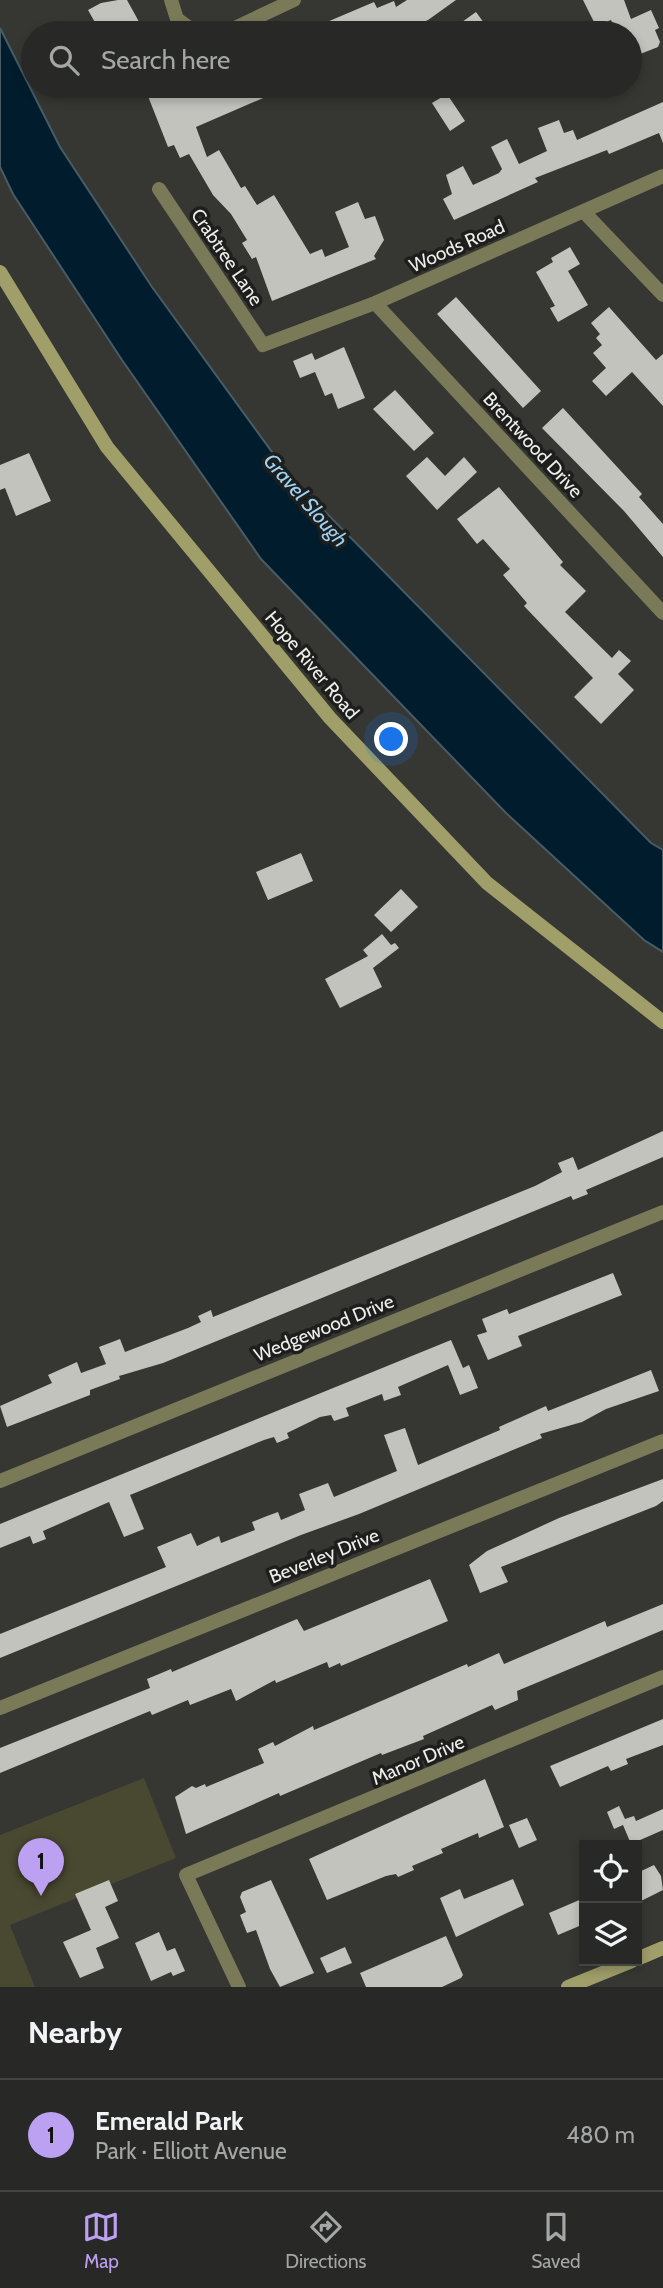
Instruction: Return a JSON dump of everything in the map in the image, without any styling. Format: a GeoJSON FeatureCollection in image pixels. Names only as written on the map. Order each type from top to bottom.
{"type":"FeatureCollection","features":[{"type":"Feature","properties":{"kind":"street"},"geometry":{"type":"LineString","coordinates":[[171,0],[180,21]]}},
{"type":"Feature","properties":{"kind":"street"},"geometry":{"type":"LineString","coordinates":[[249,21],[294,0]]}},
{"type":"Feature","properties":{"kind":"street","name":"Woods Road"},"geometry":{"type":"LineString","coordinates":[[263,345],[375,303],[663,176]]}},
{"type":"Feature","properties":{"kind":"street","name":"Crabtree Lane"},"geometry":{"type":"LineString","coordinates":[[159,189],[263,345]]}},
{"type":"Feature","properties":{"kind":"street"},"geometry":{"type":"LineString","coordinates":[[584,212],[663,295]]}},
{"type":"Feature","properties":{"kind":"street","name":"Hope River Road"},"geometry":{"type":"LineString","coordinates":[[0,272],[107,447],[330,718],[487,883],[663,1022]]}},
{"type":"Feature","properties":{"kind":"street","name":"Brentwood Drive"},"geometry":{"type":"LineString","coordinates":[[375,303],[663,612]]}},
{"type":"Feature","properties":{"kind":"street","name":"Wedgewood Drive"},"geometry":{"type":"LineString","coordinates":[[0,1481],[663,1212]]}},
{"type":"Feature","properties":{"kind":"street","name":"Beverley Drive"},"geometry":{"type":"LineString","coordinates":[[0,1708],[663,1441]]}},
{"type":"Feature","properties":{"kind":"street","name":"Manor Drive"},"geometry":{"type":"LineString","coordinates":[[239,1987],[186,1875],[663,1677]]}},
{"type":"Feature","properties":{"kind":"street"},"geometry":{"type":"LineString","coordinates":[[642,1957],[663,1948]]}},
{"type":"Feature","properties":{"kind":"street"},"geometry":{"type":"LineString","coordinates":[[568,1987],[620,1966]]}},
{"type":"Feature","properties":{"kind":"shaded area"},"geometry":{"type":"Polygon","coordinates":[[[144,1778],[176,1858],[10,1925],[35,1987],[0,1987],[0,1835],[144,1778]]]}},
{"type":"Feature","properties":{"kind":"water","name":"Gravel Slough"},"geometry":{"type":"Polygon","coordinates":[[[0,28],[21,70],[21,98],[35,98],[60,147],[152,287],[288,474],[651,843],[663,850],[663,952],[644,940],[506,813],[261,559],[122,360],[13,194],[0,167],[0,28]]]}},
{"type":"Feature","properties":{"kind":"building"},"geometry":{"type":"Polygon","coordinates":[[[127,0],[139,21],[94,21],[88,10],[101,3],[127,0]]]}},
{"type":"Feature","properties":{"kind":"building"},"geometry":{"type":"Polygon","coordinates":[[[407,0],[456,0],[426,21],[329,21],[374,2],[377,8],[394,1],[396,7],[407,0]]]}},
{"type":"Feature","properties":{"kind":"building"},"geometry":{"type":"Polygon","coordinates":[[[583,0],[624,0],[631,19],[651,10],[659,28],[655,30],[660,42],[658,47],[642,53],[642,21],[594,21],[583,0]]]}},
{"type":"Feature","properties":{"kind":"building"},"geometry":{"type":"Polygon","coordinates":[[[476,12],[483,21],[463,21],[476,12]]]}},
{"type":"Feature","properties":{"kind":"building"},"geometry":{"type":"Polygon","coordinates":[[[149,98],[263,98],[196,127],[207,157],[219,150],[241,188],[245,186],[257,205],[274,195],[310,254],[322,249],[325,257],[349,247],[335,212],[358,202],[365,219],[375,216],[384,240],[374,256],[376,259],[272,301],[256,257],[252,259],[242,243],[247,240],[231,214],[213,195],[189,154],[180,158],[174,145],[168,147],[149,98]]]}},
{"type":"Feature","properties":{"kind":"building"},"geometry":{"type":"Polygon","coordinates":[[[440,98],[450,98],[465,121],[450,131],[432,103],[440,98]]]}},
{"type":"Feature","properties":{"kind":"building"},"geometry":{"type":"Polygon","coordinates":[[[663,102],[663,143],[659,133],[609,154],[607,150],[535,178],[538,182],[454,220],[443,199],[452,194],[446,175],[463,166],[473,185],[499,173],[502,169],[491,147],[507,139],[519,164],[547,151],[538,128],[559,120],[564,133],[573,130],[577,140],[663,102]]]}},
{"type":"Feature","properties":{"kind":"building"},"geometry":{"type":"Polygon","coordinates":[[[570,247],[580,264],[568,271],[588,305],[558,322],[550,308],[555,306],[536,272],[553,262],[551,258],[570,247]]]}},
{"type":"Feature","properties":{"kind":"building"},"geometry":{"type":"Polygon","coordinates":[[[456,297],[541,391],[523,408],[437,314],[456,297]]]}},
{"type":"Feature","properties":{"kind":"building"},"geometry":{"type":"Polygon","coordinates":[[[609,307],[656,360],[663,354],[663,406],[632,372],[606,396],[592,381],[606,368],[593,353],[602,345],[596,338],[600,334],[591,323],[609,307]]]}},
{"type":"Feature","properties":{"kind":"building"},"geometry":{"type":"Polygon","coordinates":[[[344,347],[365,398],[338,409],[332,393],[325,396],[315,372],[300,378],[293,361],[312,353],[315,360],[344,347]]]}},
{"type":"Feature","properties":{"kind":"building"},"geometry":{"type":"Polygon","coordinates":[[[395,390],[434,433],[414,451],[373,409],[395,390]]]}},
{"type":"Feature","properties":{"kind":"building"},"geometry":{"type":"Polygon","coordinates":[[[563,408],[642,494],[639,497],[663,524],[663,557],[624,511],[542,428],[563,408]]]}},
{"type":"Feature","properties":{"kind":"building"},"geometry":{"type":"Polygon","coordinates":[[[29,453],[51,501],[16,516],[5,488],[0,490],[0,465],[29,453]]]}},
{"type":"Feature","properties":{"kind":"building"},"geometry":{"type":"Polygon","coordinates":[[[427,457],[445,476],[464,457],[477,472],[437,510],[406,476],[427,457]]]}},
{"type":"Feature","properties":{"kind":"building"},"geometry":{"type":"Polygon","coordinates":[[[499,487],[563,562],[560,565],[586,591],[565,612],[612,658],[619,650],[631,661],[618,674],[634,690],[601,724],[574,697],[593,678],[524,606],[527,603],[503,575],[510,569],[483,539],[477,544],[457,519],[499,487]]]}},
{"type":"Feature","properties":{"kind":"building"},"geometry":{"type":"Polygon","coordinates":[[[301,853],[313,881],[268,900],[256,872],[301,853]]]}},
{"type":"Feature","properties":{"kind":"building"},"geometry":{"type":"Polygon","coordinates":[[[401,889],[418,907],[391,932],[374,915],[401,889]]]}},
{"type":"Feature","properties":{"kind":"building"},"geometry":{"type":"Polygon","coordinates":[[[382,934],[391,945],[395,943],[399,948],[373,968],[382,987],[340,1008],[325,979],[368,956],[363,950],[382,934]]]}},
{"type":"Feature","properties":{"kind":"building"},"geometry":{"type":"Polygon","coordinates":[[[663,1131],[663,1157],[586,1190],[588,1194],[573,1200],[571,1196],[163,1363],[119,1376],[120,1379],[90,1390],[90,1395],[7,1427],[0,1406],[52,1383],[48,1375],[77,1362],[81,1373],[106,1364],[99,1347],[120,1339],[125,1352],[188,1328],[201,1322],[198,1316],[211,1310],[213,1317],[535,1186],[562,1172],[558,1163],[573,1157],[578,1170],[663,1131]]]}},
{"type":"Feature","properties":{"kind":"building"},"geometry":{"type":"Polygon","coordinates":[[[613,1273],[622,1295],[518,1336],[522,1346],[488,1360],[477,1335],[487,1332],[482,1319],[507,1309],[509,1314],[613,1273]]]}},
{"type":"Feature","properties":{"kind":"building"},"geometry":{"type":"Polygon","coordinates":[[[451,1340],[463,1368],[469,1365],[478,1388],[460,1395],[448,1365],[398,1387],[401,1395],[384,1401],[382,1394],[346,1408],[349,1416],[334,1421],[331,1415],[320,1417],[287,1433],[289,1438],[277,1443],[274,1437],[264,1440],[130,1495],[144,1529],[124,1537],[109,1502],[43,1531],[46,1539],[33,1544],[30,1536],[0,1548],[0,1524],[451,1340]]]}},
{"type":"Feature","properties":{"kind":"building"},"geometry":{"type":"Polygon","coordinates":[[[651,1370],[659,1391],[606,1409],[582,1422],[540,1434],[542,1438],[359,1514],[301,1535],[0,1658],[0,1634],[166,1567],[157,1547],[191,1533],[197,1546],[219,1536],[221,1543],[255,1530],[252,1522],[267,1516],[278,1512],[281,1520],[305,1510],[299,1494],[328,1483],[334,1497],[397,1471],[384,1435],[405,1428],[418,1465],[500,1430],[499,1427],[546,1406],[548,1411],[651,1370]]]}},
{"type":"Feature","properties":{"kind":"building"},"geometry":{"type":"Polygon","coordinates":[[[663,1479],[663,1501],[656,1506],[501,1567],[508,1582],[480,1593],[469,1565],[487,1551],[559,1518],[663,1479]]]}},
{"type":"Feature","properties":{"kind":"building"},"geometry":{"type":"Polygon","coordinates":[[[430,1579],[448,1621],[341,1666],[340,1663],[329,1668],[327,1662],[276,1683],[275,1680],[236,1701],[231,1689],[190,1705],[188,1700],[152,1715],[150,1711],[0,1773],[0,1748],[150,1688],[147,1679],[171,1669],[172,1672],[297,1619],[304,1631],[430,1579]]]}},
{"type":"Feature","properties":{"kind":"building"},"geometry":{"type":"Polygon","coordinates":[[[663,1604],[663,1630],[517,1691],[518,1700],[495,1710],[492,1705],[423,1736],[424,1739],[382,1755],[381,1753],[280,1796],[279,1793],[186,1834],[175,1797],[192,1786],[196,1788],[205,1784],[206,1787],[264,1763],[258,1749],[273,1742],[275,1746],[313,1726],[314,1730],[467,1664],[468,1667],[499,1653],[504,1664],[605,1621],[607,1627],[663,1604]]]}},
{"type":"Feature","properties":{"kind":"building"},"geometry":{"type":"Polygon","coordinates":[[[663,1719],[663,1745],[626,1759],[628,1764],[611,1771],[608,1766],[560,1787],[550,1766],[663,1719]]]}},
{"type":"Feature","properties":{"kind":"building"},"geometry":{"type":"Polygon","coordinates":[[[485,1779],[504,1827],[479,1838],[478,1833],[441,1849],[443,1853],[412,1866],[414,1870],[398,1877],[396,1874],[386,1876],[327,1900],[309,1859],[485,1779]]]}},
{"type":"Feature","properties":{"kind":"building"},"geometry":{"type":"Polygon","coordinates":[[[619,1806],[625,1819],[634,1816],[636,1821],[663,1809],[663,1830],[640,1840],[629,1840],[623,1825],[614,1829],[607,1812],[619,1806]]]}},
{"type":"Feature","properties":{"kind":"building"},"geometry":{"type":"Polygon","coordinates":[[[527,1818],[537,1840],[519,1848],[509,1825],[527,1818]]]}},
{"type":"Feature","properties":{"kind":"building"},"geometry":{"type":"Polygon","coordinates":[[[654,1865],[661,1876],[663,1890],[642,1900],[642,1871],[654,1865]]]}},
{"type":"Feature","properties":{"kind":"building"},"geometry":{"type":"Polygon","coordinates":[[[513,1879],[524,1905],[456,1937],[440,1898],[460,1889],[464,1899],[513,1879]]]}},
{"type":"Feature","properties":{"kind":"building"},"geometry":{"type":"Polygon","coordinates":[[[109,1880],[118,1901],[105,1907],[119,1938],[96,1948],[104,1968],[80,1978],[63,1942],[91,1930],[75,1894],[109,1880]]]}},
{"type":"Feature","properties":{"kind":"building"},"geometry":{"type":"Polygon","coordinates":[[[271,1880],[314,1973],[280,1987],[270,1969],[256,1930],[247,1933],[240,1915],[246,1912],[240,1897],[242,1892],[271,1880]]]}},
{"type":"Feature","properties":{"kind":"building"},"geometry":{"type":"Polygon","coordinates":[[[579,1900],[579,1926],[558,1935],[549,1913],[579,1900]]]}},
{"type":"Feature","properties":{"kind":"building"},"geometry":{"type":"Polygon","coordinates":[[[159,1932],[167,1951],[175,1948],[185,1971],[173,1976],[171,1972],[151,1981],[135,1943],[159,1932]]]}},
{"type":"Feature","properties":{"kind":"building"},"geometry":{"type":"Polygon","coordinates":[[[446,1936],[463,1975],[461,1978],[442,1987],[366,1987],[360,1973],[446,1936]]]}},
{"type":"Feature","properties":{"kind":"building"},"geometry":{"type":"Polygon","coordinates":[[[345,1947],[352,1963],[327,1973],[320,1958],[345,1947]]]}},
{"type":"Feature","properties":{"kind":"place","name":"Emerald Park"},"geometry":{"type":"Point","coordinates":[41,1896]}}]}
